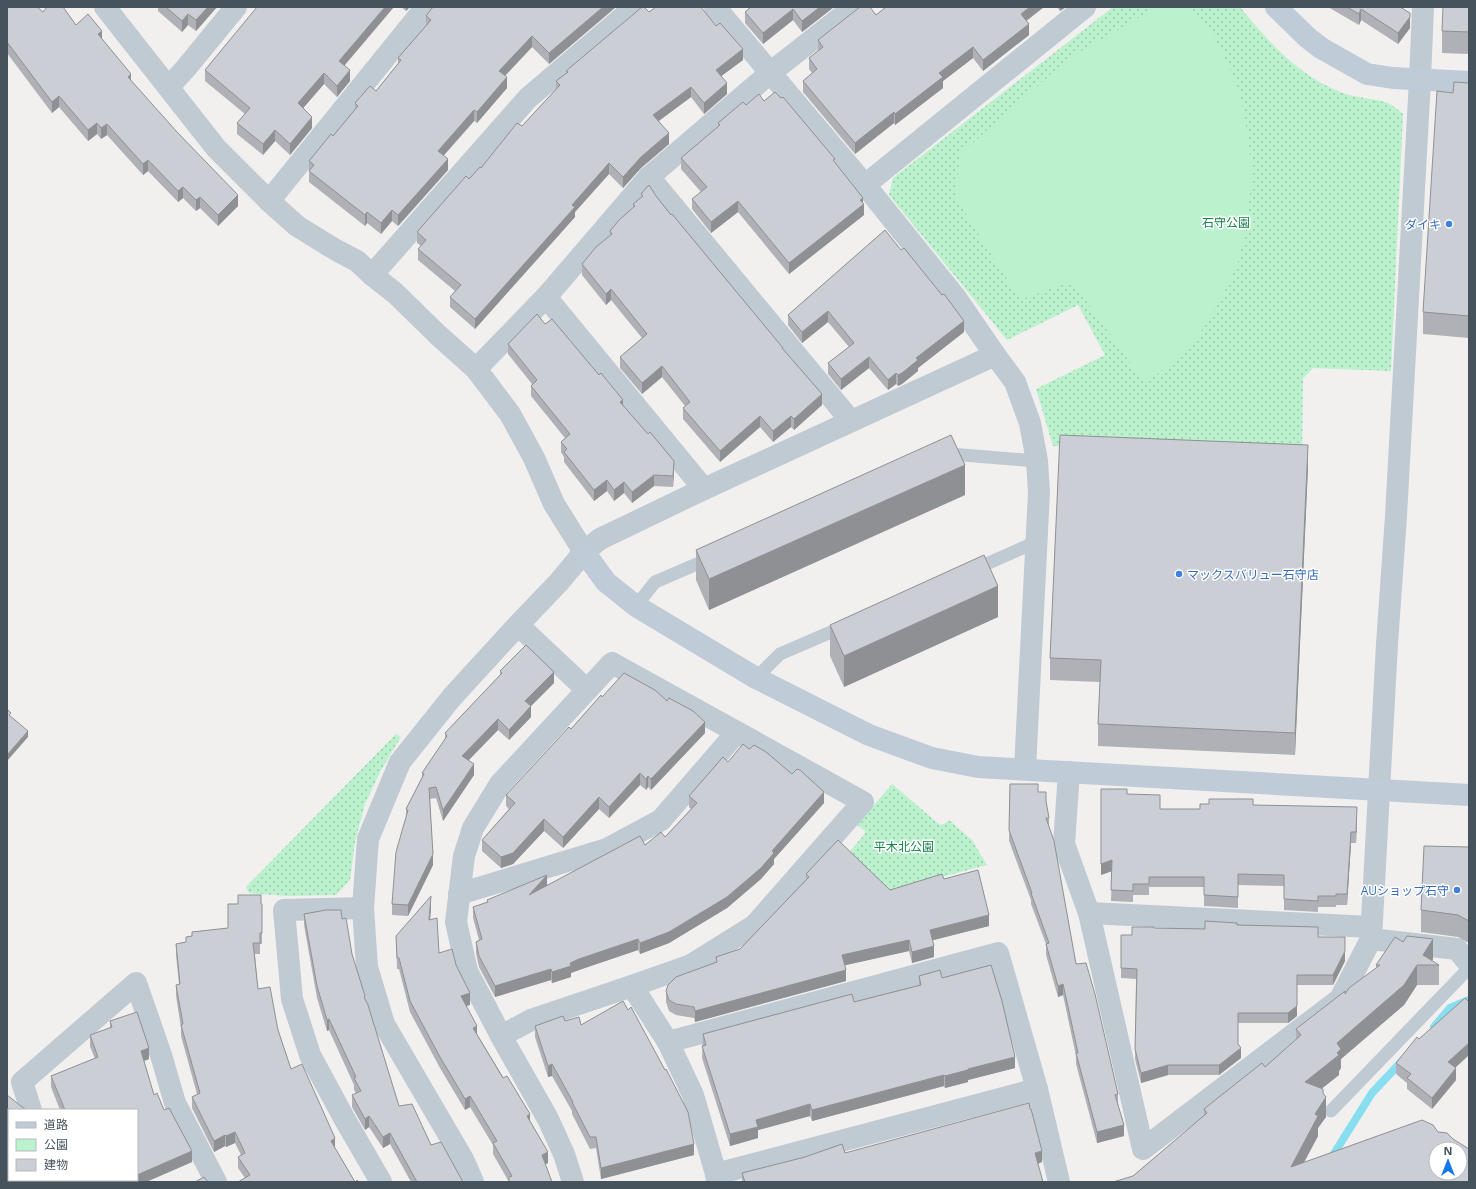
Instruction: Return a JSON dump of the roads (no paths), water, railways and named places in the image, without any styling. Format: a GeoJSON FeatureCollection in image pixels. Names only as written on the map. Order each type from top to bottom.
{"type":"FeatureCollection","features":[{"type":"Feature","properties":{"kind":"street"},"geometry":{"type":"LineString","coordinates":[[105,7],[216,148],[269,201],[297,226],[357,261],[395,293],[438,335],[476,369],[510,414],[534,458],[554,504],[584,552],[606,582],[636,606],[756,678],[869,735],[932,758],[978,767],[1469,795]]}},
{"type":"Feature","properties":{"kind":"street"},"geometry":{"type":"LineString","coordinates":[[168,87],[186,68],[236,7]]}},
{"type":"Feature","properties":{"kind":"street"},"geometry":{"type":"LineString","coordinates":[[269,201],[426,7]]}},
{"type":"Feature","properties":{"kind":"street"},"geometry":{"type":"LineString","coordinates":[[372,275],[528,98],[635,7]]}},
{"type":"Feature","properties":{"kind":"street"},"geometry":{"type":"LineString","coordinates":[[715,7],[865,185],[956,298],[1015,382],[1030,422],[1037,461],[1039,492],[1025,769]]}},
{"type":"Feature","properties":{"kind":"street"},"geometry":{"type":"LineString","coordinates":[[476,369],[546,297],[648,177],[770,73],[854,7]]}},
{"type":"Feature","properties":{"kind":"street"},"geometry":{"type":"LineString","coordinates":[[865,185],[1085,7]]}},
{"type":"Feature","properties":{"kind":"street"},"geometry":{"type":"LineString","coordinates":[[1276,7],[1317,44],[1344,62],[1367,74],[1393,78],[1469,82]]}},
{"type":"Feature","properties":{"kind":"street"},"geometry":{"type":"LineString","coordinates":[[1069,772],[1064,844],[1089,912],[1143,1149],[1340,999],[1371,933],[1378,789],[1397,508],[1423,7]]}},
{"type":"Feature","properties":{"kind":"street"},"geometry":{"type":"LineString","coordinates":[[648,177],[851,421]]}},
{"type":"Feature","properties":{"kind":"street"},"geometry":{"type":"LineString","coordinates":[[546,297],[704,489]]}},
{"type":"Feature","properties":{"kind":"street"},"geometry":{"type":"LineString","coordinates":[[473,1182],[464,1161],[384,1024],[367,967],[363,908],[368,839],[400,762],[452,698],[559,582],[584,552],[600,539],[704,489],[995,355]]}},
{"type":"Feature","properties":{"kind":"street"},"geometry":{"type":"LineString","coordinates":[[518,625],[587,690]]}},
{"type":"Feature","properties":{"kind":"street"},"geometry":{"type":"LineString","coordinates":[[501,1036],[531,1020],[691,965],[755,925],[863,802],[612,663],[500,784],[473,828],[464,856],[458,894],[456,922],[467,971],[501,1036],[548,1119],[564,1154],[573,1182]]}},
{"type":"Feature","properties":{"kind":"street"},"geometry":{"type":"LineString","coordinates":[[458,894],[607,849],[661,820],[737,732]]}},
{"type":"Feature","properties":{"kind":"street"},"geometry":{"type":"LineString","coordinates":[[363,908],[284,910],[292,998],[310,1055],[381,1182]]}},
{"type":"Feature","properties":{"kind":"street"},"geometry":{"type":"LineString","coordinates":[[1089,912],[1371,933],[1457,949],[1469,964]]}},
{"type":"Feature","properties":{"kind":"street"},"geometry":{"type":"LineString","coordinates":[[668,1042],[998,953],[1038,1089],[1060,1182]]}},
{"type":"Feature","properties":{"kind":"street"},"geometry":{"type":"LineString","coordinates":[[31,1109],[22,1082],[136,983],[161,1055],[175,1103],[216,1182]]}},
{"type":"Feature","properties":{"kind":"street"},"geometry":{"type":"LineString","coordinates":[[632,986],[668,1042],[693,1095],[717,1178],[1038,1089]]}},
{"type":"Feature","properties":{"kind":"lane"},"geometry":{"type":"LineString","coordinates":[[935,460],[950,454],[1037,461]]}},
{"type":"Feature","properties":{"kind":"lane"},"geometry":{"type":"LineString","coordinates":[[965,574],[1036,542]]}},
{"type":"Feature","properties":{"kind":"lane"},"geometry":{"type":"LineString","coordinates":[[636,606],[655,582],[720,554]]}},
{"type":"Feature","properties":{"kind":"lane"},"geometry":{"type":"LineString","coordinates":[[756,678],[780,654],[858,620]]}},
{"type":"Feature","properties":{"kind":"lane"},"geometry":{"type":"LineString","coordinates":[[1331,1112],[1469,968]]}},
{"type":"Feature","properties":{"kind":"waterway"},"geometry":{"type":"LineString","coordinates":[[1434,1027],[1450,1008],[1469,1000]]}},
{"type":"Feature","properties":{"kind":"waterway"},"geometry":{"type":"LineString","coordinates":[[1330,1160],[1372,1093],[1403,1060]]}},
{"type":"Feature","properties":{"kind":"place","name":"ダイキ"},"geometry":{"type":"Point","coordinates":[1449,224]}},
{"type":"Feature","properties":{"kind":"place","name":"マックスバリュー石守店"},"geometry":{"type":"Point","coordinates":[1179,574]}},
{"type":"Feature","properties":{"kind":"place","name":"AUショップ石守"},"geometry":{"type":"Point","coordinates":[1457,890]}},
{"type":"Feature","properties":{"kind":"park label","name":"石守公園"},"geometry":{"type":"Point","coordinates":[1226,222]}},
{"type":"Feature","properties":{"kind":"park label","name":"平木北公園"},"geometry":{"type":"Point","coordinates":[904,846]}}]}
